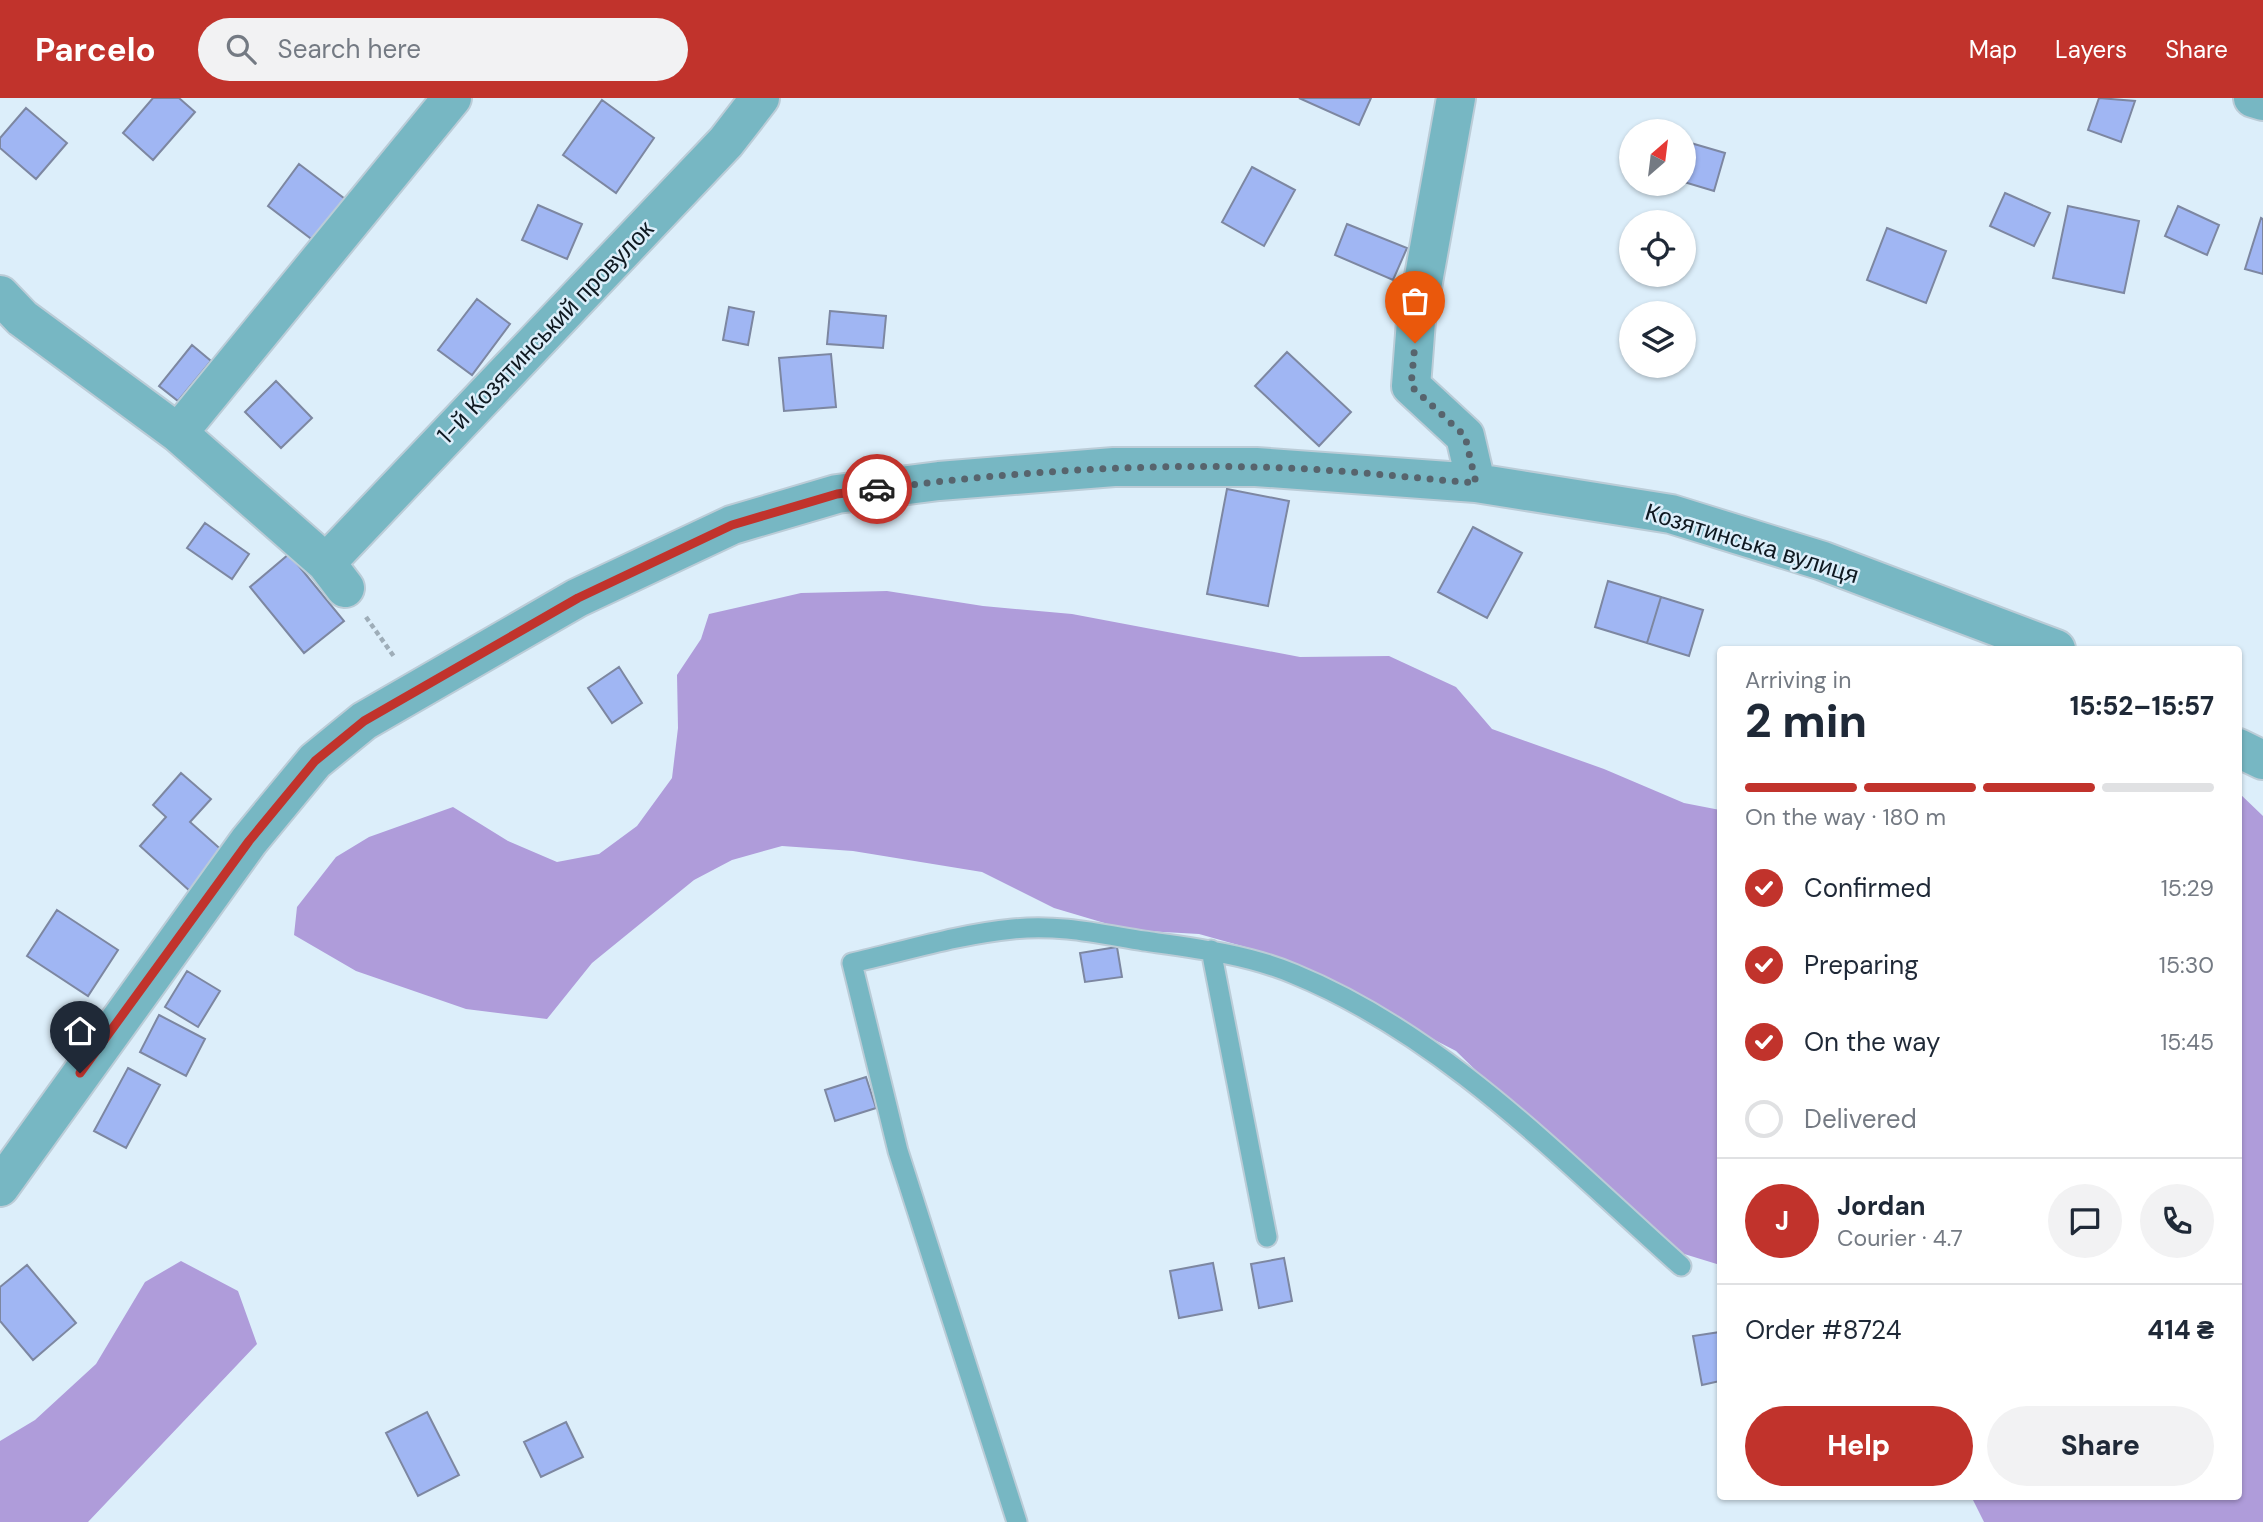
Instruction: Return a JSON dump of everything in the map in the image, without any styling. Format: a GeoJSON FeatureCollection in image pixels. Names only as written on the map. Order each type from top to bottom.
{"type":"FeatureCollection","features":[{"type":"Feature","properties":{"kind":"street"},"geometry":{"type":"LineString","coordinates":[[178,433],[452,98]]}},
{"type":"Feature","properties":{"kind":"street","name":"1-й Козятинський провулок"},"geometry":{"type":"LineString","coordinates":[[336,575],[726,142],[760,98]]}},
{"type":"Feature","properties":{"kind":"street"},"geometry":{"type":"LineString","coordinates":[[1457,98],[1416,321],[1411,386],[1465,436],[1476,483]]}},
{"type":"Feature","properties":{"kind":"street"},"geometry":{"type":"LineString","coordinates":[[2253,98],[2263,101]]}},
{"type":"Feature","properties":{"kind":"street"},"geometry":{"type":"LineString","coordinates":[[0,295],[22,318],[178,433],[336,575]]}},
{"type":"Feature","properties":{"kind":"street","name":"Козятинська вулиця"},"geometry":{"type":"LineString","coordinates":[[0,1187],[249,841],[315,761],[364,721],[578,598],[732,525],[837,494],[939,481],[1114,467],[1256,467],[1476,483],[1671,514],[1823,561],[2048,646]]}},
{"type":"Feature","properties":{"kind":"street"},"geometry":{"type":"LineString","coordinates":[[2242,750],[2263,760]]}},
{"type":"Feature","properties":{"kind":"lane"},"geometry":{"type":"LineString","coordinates":[[1017,1522],[994,1460],[898,1151],[852,962],[1011,929],[1064,927],[1211,950],[1293,973],[1365,1008],[1432,1050],[1483,1090],[1681,1266]]}},
{"type":"Feature","properties":{"kind":"lane"},"geometry":{"type":"LineString","coordinates":[[1211,950],[1267,1237]]}},
{"type":"Feature","properties":{"kind":"path"},"geometry":{"type":"LineString","coordinates":[[336,575],[397,660]]}},
{"type":"Feature","properties":{"kind":"shaded area"},"geometry":{"type":"Polygon","coordinates":[[[887,591],[983,606],[1072,614],[1300,657],[1389,656],[1456,687],[1492,729],[1604,769],[1684,803],[1717,809],[1717,1264],[1655,1245],[1456,1051],[1267,953],[1199,934],[1128,930],[1054,908],[982,872],[853,851],[782,846],[732,860],[694,880],[592,963],[547,1019],[466,1009],[356,971],[294,935],[297,907],[336,857],[369,837],[453,807],[508,841],[557,862],[599,854],[637,826],[672,778],[678,728],[677,675],[701,639],[709,614],[801,593],[887,591]]]}},
{"type":"Feature","properties":{"kind":"shaded area"},"geometry":{"type":"Polygon","coordinates":[[[2242,796],[2263,816],[2263,1522],[1984,1522],[1973,1500],[2242,1500],[2242,796]]]}},
{"type":"Feature","properties":{"kind":"shaded area"},"geometry":{"type":"Polygon","coordinates":[[[181,1261],[238,1291],[257,1344],[88,1522],[0,1522],[0,1441],[35,1420],[96,1364],[145,1282],[181,1261]]]}},
{"type":"Feature","properties":{"kind":"building"},"geometry":{"type":"Polygon","coordinates":[[[153,98],[179,98],[195,112],[153,160],[123,133],[153,98]]]}},
{"type":"Feature","properties":{"kind":"building"},"geometry":{"type":"Polygon","coordinates":[[[1299,98],[1371,98],[1359,125],[1299,98]]]}},
{"type":"Feature","properties":{"kind":"building"},"geometry":{"type":"Polygon","coordinates":[[[2099,98],[2135,101],[2121,142],[2088,130],[2099,98]]]}},
{"type":"Feature","properties":{"kind":"building"},"geometry":{"type":"Polygon","coordinates":[[[602,100],[654,138],[616,193],[563,155],[602,100]]]}},
{"type":"Feature","properties":{"kind":"building"},"geometry":{"type":"Polygon","coordinates":[[[26,108],[67,143],[36,179],[0,148],[0,138],[26,108]]]}},
{"type":"Feature","properties":{"kind":"building"},"geometry":{"type":"Polygon","coordinates":[[[1696,145],[1725,153],[1714,191],[1696,186],[1696,145]]]}},
{"type":"Feature","properties":{"kind":"building"},"geometry":{"type":"Polygon","coordinates":[[[299,164],[349,202],[318,244],[268,206],[299,164]]]}},
{"type":"Feature","properties":{"kind":"building"},"geometry":{"type":"Polygon","coordinates":[[[1252,167],[1295,190],[1264,246],[1222,222],[1252,167]]]}},
{"type":"Feature","properties":{"kind":"building"},"geometry":{"type":"Polygon","coordinates":[[[2005,193],[2050,213],[2034,246],[1990,226],[2005,193]]]}},
{"type":"Feature","properties":{"kind":"building"},"geometry":{"type":"Polygon","coordinates":[[[538,205],[582,224],[567,259],[522,240],[538,205]]]}},
{"type":"Feature","properties":{"kind":"building"},"geometry":{"type":"Polygon","coordinates":[[[2068,206],[2139,221],[2124,293],[2053,278],[2068,206]]]}},
{"type":"Feature","properties":{"kind":"building"},"geometry":{"type":"Polygon","coordinates":[[[2178,206],[2219,225],[2207,255],[2165,236],[2178,206]]]}},
{"type":"Feature","properties":{"kind":"building"},"geometry":{"type":"Polygon","coordinates":[[[2261,218],[2263,219],[2263,274],[2245,269],[2261,218]]]}},
{"type":"Feature","properties":{"kind":"building"},"geometry":{"type":"Polygon","coordinates":[[[1347,224],[1407,248],[1393,280],[1335,255],[1347,224]]]}},
{"type":"Feature","properties":{"kind":"building"},"geometry":{"type":"Polygon","coordinates":[[[1887,228],[1946,251],[1926,303],[1867,280],[1887,228]]]}},
{"type":"Feature","properties":{"kind":"building"},"geometry":{"type":"Polygon","coordinates":[[[477,299],[510,324],[472,375],[438,350],[477,299]]]}},
{"type":"Feature","properties":{"kind":"building"},"geometry":{"type":"Polygon","coordinates":[[[729,307],[754,312],[748,345],[723,340],[729,307]]]}},
{"type":"Feature","properties":{"kind":"building"},"geometry":{"type":"Polygon","coordinates":[[[830,311],[886,316],[883,348],[827,344],[830,311]]]}},
{"type":"Feature","properties":{"kind":"building"},"geometry":{"type":"Polygon","coordinates":[[[192,345],[211,361],[178,401],[159,386],[192,345]]]}},
{"type":"Feature","properties":{"kind":"building"},"geometry":{"type":"Polygon","coordinates":[[[1287,352],[1351,412],[1319,446],[1255,386],[1287,352]]]}},
{"type":"Feature","properties":{"kind":"building"},"geometry":{"type":"Polygon","coordinates":[[[831,354],[836,407],[784,411],[779,358],[831,354]]]}},
{"type":"Feature","properties":{"kind":"building"},"geometry":{"type":"Polygon","coordinates":[[[276,381],[312,418],[281,448],[245,412],[276,381]]]}},
{"type":"Feature","properties":{"kind":"building"},"geometry":{"type":"Polygon","coordinates":[[[1227,489],[1289,501],[1268,606],[1207,594],[1227,489]]]}},
{"type":"Feature","properties":{"kind":"building"},"geometry":{"type":"Polygon","coordinates":[[[205,523],[249,554],[232,579],[187,548],[205,523]]]}},
{"type":"Feature","properties":{"kind":"building"},"geometry":{"type":"Polygon","coordinates":[[[1473,527],[1522,553],[1487,618],[1438,592],[1473,527]]]}},
{"type":"Feature","properties":{"kind":"building"},"geometry":{"type":"Polygon","coordinates":[[[289,554],[344,621],[304,653],[250,587],[289,554]]]}},
{"type":"Feature","properties":{"kind":"building"},"geometry":{"type":"Polygon","coordinates":[[[1608,581],[1661,597],[1647,643],[1595,627],[1608,581]]]}},
{"type":"Feature","properties":{"kind":"building"},"geometry":{"type":"Polygon","coordinates":[[[1661,597],[1703,610],[1689,656],[1647,643],[1661,597]]]}},
{"type":"Feature","properties":{"kind":"building"},"geometry":{"type":"Polygon","coordinates":[[[619,667],[642,703],[612,723],[588,688],[619,667]]]}},
{"type":"Feature","properties":{"kind":"building"},"geometry":{"type":"Polygon","coordinates":[[[181,773],[211,799],[190,822],[225,853],[191,892],[140,846],[166,817],[153,805],[181,773]]]}},
{"type":"Feature","properties":{"kind":"building"},"geometry":{"type":"Polygon","coordinates":[[[57,910],[118,950],[88,996],[27,956],[57,910]]]}},
{"type":"Feature","properties":{"kind":"building"},"geometry":{"type":"Polygon","coordinates":[[[1117,947],[1122,977],[1085,982],[1080,953],[1117,947]]]}},
{"type":"Feature","properties":{"kind":"building"},"geometry":{"type":"Polygon","coordinates":[[[187,971],[220,991],[198,1027],[165,1007],[187,971]]]}},
{"type":"Feature","properties":{"kind":"building"},"geometry":{"type":"Polygon","coordinates":[[[159,1015],[205,1039],[186,1076],[140,1052],[159,1015]]]}},
{"type":"Feature","properties":{"kind":"building"},"geometry":{"type":"Polygon","coordinates":[[[128,1068],[160,1085],[126,1148],[94,1131],[128,1068]]]}},
{"type":"Feature","properties":{"kind":"building"},"geometry":{"type":"Polygon","coordinates":[[[866,1077],[876,1108],[835,1121],[825,1090],[866,1077]]]}},
{"type":"Feature","properties":{"kind":"building"},"geometry":{"type":"Polygon","coordinates":[[[1284,1258],[1292,1301],[1259,1308],[1251,1264],[1284,1258]]]}},
{"type":"Feature","properties":{"kind":"building"},"geometry":{"type":"Polygon","coordinates":[[[1213,1263],[1222,1310],[1179,1318],[1170,1271],[1213,1263]]]}},
{"type":"Feature","properties":{"kind":"building"},"geometry":{"type":"Polygon","coordinates":[[[27,1265],[76,1323],[33,1360],[0,1321],[0,1287],[27,1265]]]}},
{"type":"Feature","properties":{"kind":"building"},"geometry":{"type":"Polygon","coordinates":[[[1717,1332],[1717,1382],[1702,1385],[1693,1336],[1717,1332]]]}},
{"type":"Feature","properties":{"kind":"building"},"geometry":{"type":"Polygon","coordinates":[[[427,1412],[459,1475],[418,1496],[386,1433],[427,1412]]]}},
{"type":"Feature","properties":{"kind":"building"},"geometry":{"type":"Polygon","coordinates":[[[566,1422],[583,1457],[541,1477],[524,1442],[566,1422]]]}},
{"type":"Feature","properties":{"kind":"way so far"},"geometry":{"type":"LineString","coordinates":[[877,489],[939,481],[1114,467],[1256,467],[1476,483],[1465,436],[1411,386],[1415,343]]}},
{"type":"Feature","properties":{"kind":"route"},"geometry":{"type":"LineString","coordinates":[[80,1073],[249,841],[315,761],[364,721],[578,598],[732,525],[837,494],[877,489]]}}]}
